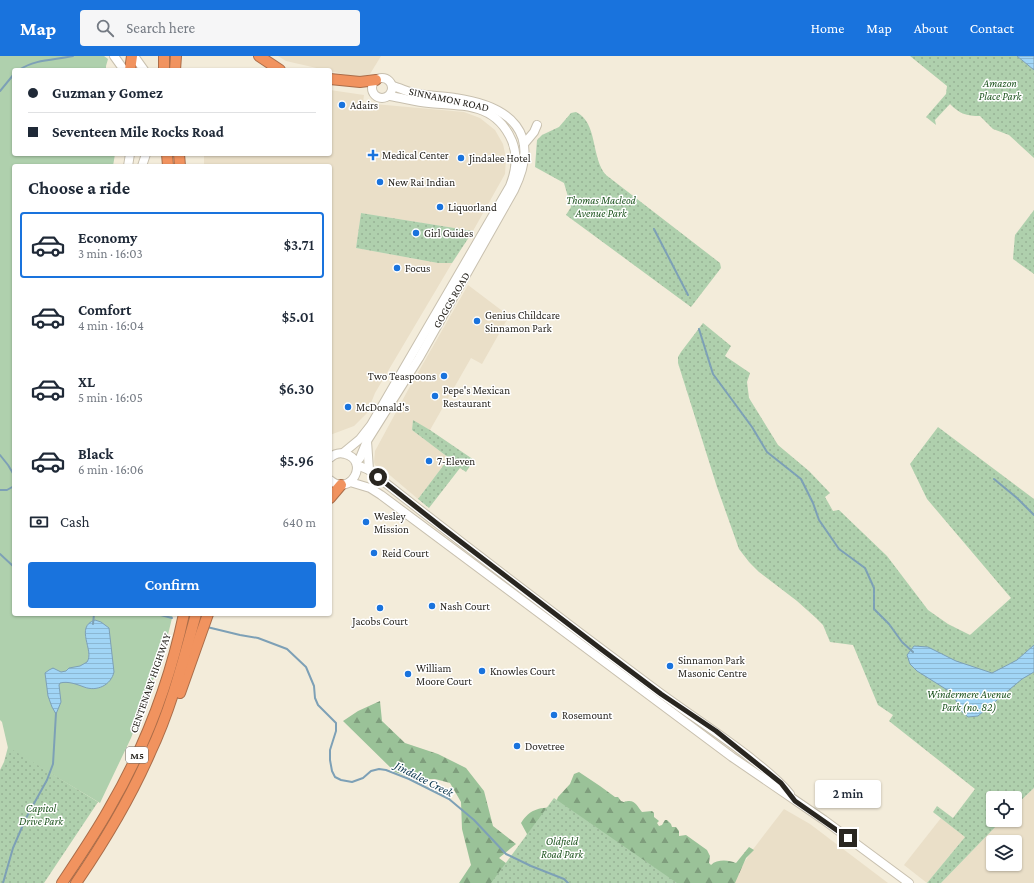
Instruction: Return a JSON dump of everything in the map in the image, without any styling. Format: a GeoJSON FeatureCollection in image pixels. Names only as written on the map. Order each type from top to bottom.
{"type":"FeatureCollection","features":[{"type":"Feature","properties":{"kind":"highway"},"geometry":{"type":"LineString","coordinates":[[130,68],[133,56]]}},
{"type":"Feature","properties":{"kind":"highway"},"geometry":{"type":"LineString","coordinates":[[164,56],[164,68]]}},
{"type":"Feature","properties":{"kind":"highway"},"geometry":{"type":"LineString","coordinates":[[176,56],[176,68]]}},
{"type":"Feature","properties":{"kind":"highway"},"geometry":{"type":"LineString","coordinates":[[258,56],[277,68]]}},
{"type":"Feature","properties":{"kind":"highway"},"geometry":{"type":"LineString","coordinates":[[332,79],[360,82],[376,80]]}},
{"type":"Feature","properties":{"kind":"highway"},"geometry":{"type":"LineString","coordinates":[[332,496],[346,484]]}},
{"type":"Feature","properties":{"kind":"highway","name":"CENTENARY HIGHWAY"},"geometry":{"type":"LineString","coordinates":[[62,883],[110,808],[140,748],[164,686],[183,616]]}},
{"type":"Feature","properties":{"kind":"highway","name":"CENTENARY HIGHWAY"},"geometry":{"type":"LineString","coordinates":[[76,883],[114,824],[150,753],[179,674],[195,616]]}},
{"type":"Feature","properties":{"kind":"highway"},"geometry":{"type":"LineString","coordinates":[[163,721],[171,717],[207,616]]}},
{"type":"Feature","properties":{"kind":"main road"},"geometry":{"type":"LineString","coordinates":[[114,56],[123,68]]}},
{"type":"Feature","properties":{"kind":"main road"},"geometry":{"type":"LineString","coordinates":[[133,56],[142,68]]}},
{"type":"Feature","properties":{"kind":"main road"},"geometry":{"type":"LineString","coordinates":[[385,78],[390,81],[392,86],[392,93],[390,96],[381,99],[374,94],[372,88],[376,80],[385,78]]}},
{"type":"Feature","properties":{"kind":"main road","name":"SINNAMON ROAD"},"geometry":{"type":"LineString","coordinates":[[392,86],[416,94],[454,98],[486,106],[496,110],[508,118],[520,132]]}},
{"type":"Feature","properties":{"kind":"main road","name":"SINNAMON ROAD"},"geometry":{"type":"LineString","coordinates":[[390,96],[428,103],[476,108],[495,117],[510,137]]}},
{"type":"Feature","properties":{"kind":"main road"},"geometry":{"type":"LineString","coordinates":[[524,144],[534,132],[537,125]]}},
{"type":"Feature","properties":{"kind":"main road","name":"GOGGS ROAD"},"geometry":{"type":"LineString","coordinates":[[346,484],[356,474],[356,463],[360,458],[367,441],[419,358],[514,190],[523,166],[525,154],[524,144],[520,132]]}},
{"type":"Feature","properties":{"kind":"main road","name":"GOGGS ROAD"},"geometry":{"type":"LineString","coordinates":[[343,453],[360,439],[371,425],[510,186],[516,163],[515,151],[510,137]]}},
{"type":"Feature","properties":{"kind":"main road"},"geometry":{"type":"LineString","coordinates":[[367,441],[369,470]]}},
{"type":"Feature","properties":{"kind":"main road"},"geometry":{"type":"LineString","coordinates":[[332,456],[343,453],[352,458],[356,463],[369,470],[601,649],[745,754],[781,783],[795,801]]}},
{"type":"Feature","properties":{"kind":"main road"},"geometry":{"type":"LineString","coordinates":[[332,481],[337,484],[370,488],[381,495],[732,757],[824,820],[909,883]]}},
{"type":"Feature","properties":{"kind":"shaded area"},"geometry":{"type":"Polygon","coordinates":[[[278,56],[381,56],[370,74],[361,77],[332,72],[332,68],[316,68],[286,61],[278,56]]]}},
{"type":"Feature","properties":{"kind":"shaded area"},"geometry":{"type":"Polygon","coordinates":[[[332,90],[364,95],[363,103],[464,112],[480,118],[495,130],[503,144],[506,158],[505,174],[473,231],[361,213],[356,248],[438,263],[452,263],[375,393],[367,413],[354,426],[332,434],[332,164],[204,164],[204,156],[332,156],[332,90]]]}},
{"type":"Feature","properties":{"kind":"shaded area"},"geometry":{"type":"Polygon","coordinates":[[[468,285],[509,316],[482,364],[471,358],[430,430],[413,421],[412,430],[449,458],[418,499],[385,471],[375,465],[375,451],[468,285]]]}},
{"type":"Feature","properties":{"kind":"shaded area"},"geometry":{"type":"Polygon","coordinates":[[[1034,788],[1034,883],[941,883],[986,837],[986,871],[1022,871],[1022,835],[987,835],[995,827],[1022,827],[1022,799],[1034,788]]]}},
{"type":"Feature","properties":{"kind":"shaded area"},"geometry":{"type":"Polygon","coordinates":[[[784,809],[810,824],[888,883],[730,883],[754,848],[784,809]]]}},
{"type":"Feature","properties":{"kind":"shaded area"},"geometry":{"type":"Polygon","coordinates":[[[941,818],[965,837],[927,883],[904,865],[941,818]]]}},
{"type":"Feature","properties":{"kind":"green space"},"geometry":{"type":"Polygon","coordinates":[[[0,56],[104,56],[108,59],[106,68],[12,68],[12,156],[115,156],[113,164],[12,164],[12,616],[173,616],[164,651],[131,738],[100,803],[8,748],[2,722],[0,720],[0,56]]]}},
{"type":"Feature","properties":{"kind":"green space","name":"Amazon Place Park"},"geometry":{"type":"Polygon","coordinates":[[[910,56],[1017,56],[1034,70],[1034,158],[1009,135],[993,129],[980,116],[964,114],[950,104],[935,120],[936,125],[926,117],[946,94],[947,86],[910,56]]]}},
{"type":"Feature","properties":{"kind":"green space","name":"Thomas Macleod Avenue Park"},"geometry":{"type":"Polygon","coordinates":[[[576,112],[583,117],[588,124],[598,160],[606,175],[720,263],[721,268],[691,307],[566,215],[571,207],[564,183],[535,167],[537,140],[542,135],[559,127],[571,113],[576,112]]]}},
{"type":"Feature","properties":{"kind":"green space"},"geometry":{"type":"Polygon","coordinates":[[[1034,210],[1034,274],[1013,259],[1015,235],[1034,210]]]}},
{"type":"Feature","properties":{"kind":"green space"},"geometry":{"type":"Polygon","coordinates":[[[361,213],[473,231],[452,263],[438,263],[356,248],[361,213]]]}},
{"type":"Feature","properties":{"kind":"green space","name":"Windermere Avenue Park (no. 82)"},"geometry":{"type":"Polygon","coordinates":[[[703,323],[731,346],[725,356],[750,373],[747,382],[749,398],[778,445],[809,471],[830,493],[825,497],[833,511],[839,510],[887,556],[928,610],[948,624],[970,635],[1011,598],[927,499],[910,464],[938,427],[1034,499],[1034,788],[1022,799],[1022,791],[986,791],[986,827],[995,827],[941,883],[927,883],[965,837],[933,812],[937,806],[953,818],[975,789],[889,721],[893,715],[878,705],[853,645],[830,642],[823,625],[797,601],[759,572],[739,549],[717,487],[678,363],[678,357],[703,323]]]}},
{"type":"Feature","properties":{"kind":"green space"},"geometry":{"type":"Polygon","coordinates":[[[413,420],[474,460],[466,472],[460,468],[429,508],[418,499],[449,458],[412,430],[413,420]]]}},
{"type":"Feature","properties":{"kind":"green space"},"geometry":{"type":"Polygon","coordinates":[[[380,701],[382,721],[405,743],[438,754],[466,768],[484,791],[493,826],[516,844],[499,858],[533,883],[459,883],[471,865],[462,829],[461,802],[450,783],[435,779],[416,779],[395,772],[343,721],[358,711],[380,701]]]}},
{"type":"Feature","properties":{"kind":"green space","name":"Capitol Drive Park"},"geometry":{"type":"Polygon","coordinates":[[[8,747],[98,802],[44,883],[0,883],[0,770],[8,747]]]}},
{"type":"Feature","properties":{"kind":"green space"},"geometry":{"type":"Polygon","coordinates":[[[579,772],[615,797],[618,797],[621,801],[633,802],[642,812],[652,811],[654,813],[654,817],[659,821],[657,823],[659,826],[667,820],[672,827],[676,827],[679,831],[679,836],[686,835],[707,850],[710,856],[709,863],[711,865],[716,862],[723,861],[736,863],[749,847],[754,850],[746,858],[735,883],[630,883],[524,846],[527,834],[521,823],[524,818],[535,810],[554,807],[558,797],[570,784],[574,774],[579,772]]]}},
{"type":"Feature","properties":{"kind":"green space","name":"Oldfield Road Park"},"geometry":{"type":"Polygon","coordinates":[[[554,798],[677,883],[491,883],[554,798]]]}},
{"type":"Feature","properties":{"kind":"water"},"geometry":{"type":"Polygon","coordinates":[[[1017,56],[1034,56],[1034,70],[1017,56]]]}},
{"type":"Feature","properties":{"kind":"water"},"geometry":{"type":"Polygon","coordinates":[[[95,620],[101,622],[109,628],[114,672],[112,677],[107,684],[94,689],[75,684],[60,683],[61,702],[56,714],[48,696],[45,673],[53,668],[61,672],[66,671],[69,668],[80,666],[87,662],[89,652],[85,633],[89,623],[95,620]]]}},
{"type":"Feature","properties":{"kind":"water"},"geometry":{"type":"Polygon","coordinates":[[[1034,645],[1034,672],[1022,679],[978,716],[968,717],[962,712],[952,693],[917,671],[910,664],[907,655],[914,646],[928,647],[956,661],[992,673],[1017,660],[1034,645]]]}},
{"type":"Feature","properties":{"kind":"waterway","name":"Jindalee Creek"},"geometry":{"type":"LineString","coordinates":[[22,68],[38,62],[73,56]]}},
{"type":"Feature","properties":{"kind":"waterway","name":"Jindalee Creek"},"geometry":{"type":"LineString","coordinates":[[0,91],[12,76]]}},
{"type":"Feature","properties":{"kind":"waterway"},"geometry":{"type":"LineString","coordinates":[[654,229],[688,295]]}},
{"type":"Feature","properties":{"kind":"waterway"},"geometry":{"type":"LineString","coordinates":[[699,329],[713,374],[752,427],[767,452],[801,479],[813,503],[819,520],[839,549],[865,568],[874,588],[874,609],[889,624],[902,642],[913,652]]}},
{"type":"Feature","properties":{"kind":"waterway","name":"Jindalee Creek"},"geometry":{"type":"LineString","coordinates":[[0,455],[12,472]]}},
{"type":"Feature","properties":{"kind":"waterway"},"geometry":{"type":"LineString","coordinates":[[994,479],[1017,498],[1034,515]]}},
{"type":"Feature","properties":{"kind":"waterway","name":"Jindalee Creek"},"geometry":{"type":"LineString","coordinates":[[0,490],[7,490],[12,487]]}},
{"type":"Feature","properties":{"kind":"waterway","name":"Jindalee Creek"},"geometry":{"type":"LineString","coordinates":[[0,554],[12,565]]}},
{"type":"Feature","properties":{"kind":"waterway"},"geometry":{"type":"LineString","coordinates":[[93,624],[94,616]]}},
{"type":"Feature","properties":{"kind":"waterway","name":"Jindalee Creek"},"geometry":{"type":"LineString","coordinates":[[164,616],[172,618]]}},
{"type":"Feature","properties":{"kind":"waterway","name":"Jindalee Creek"},"geometry":{"type":"LineString","coordinates":[[207,627],[258,638],[287,649],[306,667],[314,686],[315,698],[318,705],[336,723],[336,731],[330,750],[332,771],[335,777],[352,782],[363,778],[371,771],[379,769],[386,770],[409,779],[449,799],[474,820],[506,854],[564,879],[568,883]]}},
{"type":"Feature","properties":{"kind":"waterway"},"geometry":{"type":"LineString","coordinates":[[3,883],[13,848],[26,818],[47,780],[53,764],[56,713]]}},
{"type":"Feature","properties":{"kind":"place","name":"Adairs"},"geometry":{"type":"Point","coordinates":[342,105]}},
{"type":"Feature","properties":{"kind":"place","name":"Medical Center"},"geometry":{"type":"Point","coordinates":[373,155]}},
{"type":"Feature","properties":{"kind":"place","name":"Jindalee Hotel"},"geometry":{"type":"Point","coordinates":[461,158]}},
{"type":"Feature","properties":{"kind":"place","name":"New Rai Indian"},"geometry":{"type":"Point","coordinates":[380,182]}},
{"type":"Feature","properties":{"kind":"place","name":"Liquorland"},"geometry":{"type":"Point","coordinates":[440,207]}},
{"type":"Feature","properties":{"kind":"place","name":"Girl Guides"},"geometry":{"type":"Point","coordinates":[416,233]}},
{"type":"Feature","properties":{"kind":"place","name":"Focus"},"geometry":{"type":"Point","coordinates":[397,268]}},
{"type":"Feature","properties":{"kind":"place","name":"Genius Childcare Sinnamon Park"},"geometry":{"type":"Point","coordinates":[477,321]}},
{"type":"Feature","properties":{"kind":"place","name":"Two Teaspoons"},"geometry":{"type":"Point","coordinates":[444,376]}},
{"type":"Feature","properties":{"kind":"place","name":"Pepe's Mexican Restaurant"},"geometry":{"type":"Point","coordinates":[435,396]}},
{"type":"Feature","properties":{"kind":"place","name":"McDonald's"},"geometry":{"type":"Point","coordinates":[348,407]}},
{"type":"Feature","properties":{"kind":"place","name":"7-Eleven"},"geometry":{"type":"Point","coordinates":[429,461]}},
{"type":"Feature","properties":{"kind":"place","name":"Wesley Mission"},"geometry":{"type":"Point","coordinates":[366,522]}},
{"type":"Feature","properties":{"kind":"place","name":"Reid Court"},"geometry":{"type":"Point","coordinates":[374,553]}},
{"type":"Feature","properties":{"kind":"place","name":"Nash Court"},"geometry":{"type":"Point","coordinates":[432,606]}},
{"type":"Feature","properties":{"kind":"place","name":"Jacobs Court"},"geometry":{"type":"Point","coordinates":[380,608]}},
{"type":"Feature","properties":{"kind":"place","name":"Sinnamon Park Masonic Centre"},"geometry":{"type":"Point","coordinates":[670,666]}},
{"type":"Feature","properties":{"kind":"place","name":"Knowles Court"},"geometry":{"type":"Point","coordinates":[482,671]}},
{"type":"Feature","properties":{"kind":"place","name":"William Moore Court"},"geometry":{"type":"Point","coordinates":[408,674]}},
{"type":"Feature","properties":{"kind":"place","name":"Rosemount"},"geometry":{"type":"Point","coordinates":[554,715]}},
{"type":"Feature","properties":{"kind":"place","name":"Dovetree"},"geometry":{"type":"Point","coordinates":[517,746]}},
{"type":"Feature","properties":{"kind":"route"},"geometry":{"type":"LineString","coordinates":[[378,477],[601,649],[661,694],[716,731],[781,783],[795,801],[848,838]]}}]}
